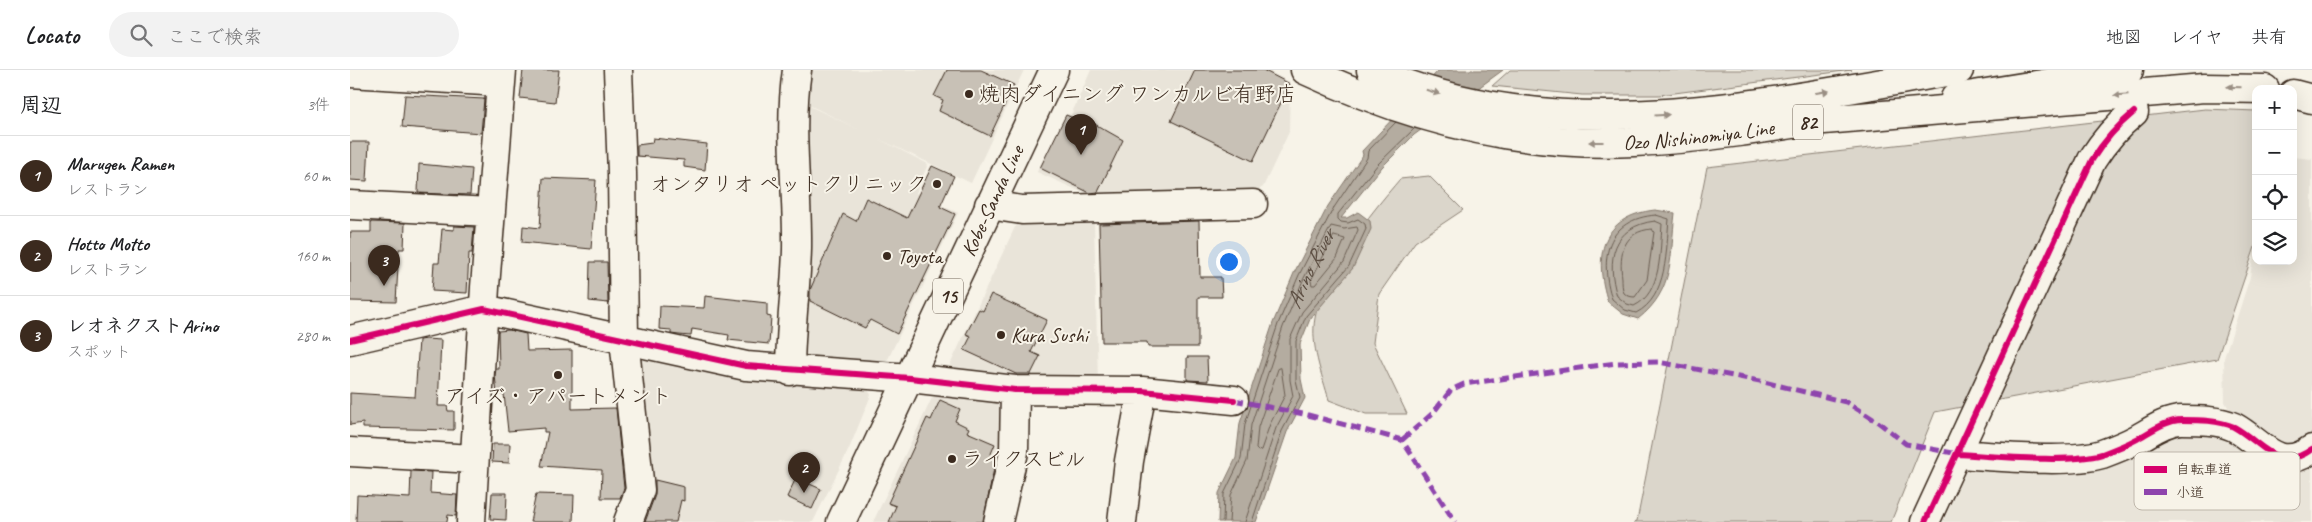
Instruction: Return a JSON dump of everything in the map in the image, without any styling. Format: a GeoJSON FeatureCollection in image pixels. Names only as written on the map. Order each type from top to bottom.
{"type":"FeatureCollection","features":[{"type":"Feature","properties":{"kind":"main road"},"geometry":{"type":"LineString","coordinates":[[618,70],[622,173],[624,338],[640,490],[628,522]]}},
{"type":"Feature","properties":{"kind":"main road"},"geometry":{"type":"LineString","coordinates":[[790,370],[797,249],[792,139],[793,97],[797,70]]}},
{"type":"Feature","properties":{"kind":"main road","name":"Kobe-Sanda Line"},"geometry":{"type":"LineString","coordinates":[[841,522],[1054,70]]}},
{"type":"Feature","properties":{"kind":"main road","name":"Ozo Nishinomiya Line"},"geometry":{"type":"LineString","coordinates":[[1305,70],[1366,97],[1425,117],[1485,131],[1552,140],[1633,142],[1738,132],[2129,70]]}},
{"type":"Feature","properties":{"kind":"main road","name":"Ozo Nishinomiya Line"},"geometry":{"type":"LineString","coordinates":[[1378,72],[1438,94],[1508,109],[1609,116],[1735,108],[1960,70]]}},
{"type":"Feature","properties":{"kind":"main road"},"geometry":{"type":"LineString","coordinates":[[350,73],[502,76],[484,309],[471,522]]}},
{"type":"Feature","properties":{"kind":"main road"},"geometry":{"type":"LineString","coordinates":[[1925,522],[2092,160],[2110,136],[2134,112],[2163,98],[2204,88]]}},
{"type":"Feature","properties":{"kind":"main road"},"geometry":{"type":"LineString","coordinates":[[1812,121],[2204,88],[2252,89]]}},
{"type":"Feature","properties":{"kind":"main road"},"geometry":{"type":"LineString","coordinates":[[2297,95],[2312,99]]}},
{"type":"Feature","properties":{"kind":"main road"},"geometry":{"type":"LineString","coordinates":[[350,204],[491,212]]}},
{"type":"Feature","properties":{"kind":"main road"},"geometry":{"type":"LineString","coordinates":[[989,205],[1022,210],[1253,204]]}},
{"type":"Feature","properties":{"kind":"main road"},"geometry":{"type":"LineString","coordinates":[[350,340],[484,309],[746,366],[910,378],[1015,390],[1142,391],[1234,400]]}},
{"type":"Feature","properties":{"kind":"main road"},"geometry":{"type":"LineString","coordinates":[[998,522],[1014,452],[1015,390]]}},
{"type":"Feature","properties":{"kind":"main road"},"geometry":{"type":"LineString","coordinates":[[1122,522],[1128,461],[1142,391]]}},
{"type":"Feature","properties":{"kind":"main road"},"geometry":{"type":"LineString","coordinates":[[1958,454],[2050,458],[2099,454],[2136,440],[2159,427],[2179,420],[2213,422],[2232,426],[2270,452]]}},
{"type":"Feature","properties":{"kind":"main road"},"geometry":{"type":"LineString","coordinates":[[2300,457],[2312,449]]}},
{"type":"Feature","properties":{"kind":"main road"},"geometry":{"type":"LineString","coordinates":[[350,452],[474,459]]}},
{"type":"Feature","properties":{"kind":"shaded area"},"geometry":{"type":"Polygon","coordinates":[[[809,70],[1024,70],[971,183],[877,138],[928,164],[916,193],[958,213],[888,359],[877,365],[808,359],[800,350],[805,104],[860,130],[805,103],[809,70]]]}},
{"type":"Feature","properties":{"kind":"shaded area"},"geometry":{"type":"Polygon","coordinates":[[[1091,70],[1266,70],[1290,82],[1289,132],[1263,187],[1252,194],[1095,198],[1037,172],[1066,114],[1071,115],[1091,70]]]}},
{"type":"Feature","properties":{"kind":"shaded area"},"geometry":{"type":"Polygon","coordinates":[[[1510,70],[1852,70],[1659,95],[1582,95],[1492,86],[1510,70]]]}},
{"type":"Feature","properties":{"kind":"shaded area"},"geometry":{"type":"Polygon","coordinates":[[[2205,109],[2252,111],[2252,256],[2217,359],[1935,412],[1891,522],[1634,522],[1637,521],[1707,167],[2205,109]]]}},
{"type":"Feature","properties":{"kind":"shaded area"},"geometry":{"type":"Polygon","coordinates":[[[2297,157],[2312,159],[2312,522],[1943,522],[1968,466],[2164,438],[2234,417],[2225,402],[2224,358],[2250,277],[2252,264],[2297,265],[2297,157]]]}},
{"type":"Feature","properties":{"kind":"shaded area"},"geometry":{"type":"Polygon","coordinates":[[[1429,176],[1463,210],[1415,242],[1379,294],[1373,343],[1407,414],[1366,414],[1329,400],[1315,349],[1315,318],[1327,282],[1349,244],[1375,209],[1400,179],[1429,176]]]}},
{"type":"Feature","properties":{"kind":"shaded area"},"geometry":{"type":"Polygon","coordinates":[[[1025,220],[1094,220],[1098,384],[954,375],[950,365],[1015,227],[1025,220]]]}},
{"type":"Feature","properties":{"kind":"shaded area"},"geometry":{"type":"Polygon","coordinates":[[[640,353],[867,388],[871,395],[849,449],[813,522],[637,522],[633,359],[640,353]]]}},
{"type":"Feature","properties":{"kind":"shaded area","name":"ライクスビル"},"geometry":{"type":"Polygon","coordinates":[[[947,392],[998,399],[1008,409],[992,522],[873,522],[932,398],[947,392]]]}},
{"type":"Feature","properties":{"kind":"water","name":"Arino River"},"geometry":{"type":"Polygon","coordinates":[[[1439,70],[1503,70],[1414,135],[1382,167],[1341,218],[1347,218],[1358,212],[1370,221],[1371,229],[1353,268],[1310,319],[1300,344],[1301,379],[1305,398],[1287,432],[1256,522],[1218,522],[1219,493],[1236,458],[1240,423],[1273,323],[1294,273],[1328,206],[1363,155],[1362,151],[1439,70]]]}},
{"type":"Feature","properties":{"kind":"water"},"geometry":{"type":"Polygon","coordinates":[[[1655,210],[1675,213],[1671,257],[1665,284],[1659,296],[1638,319],[1623,314],[1608,302],[1601,269],[1602,254],[1612,230],[1623,220],[1637,214],[1655,210]]]}},
{"type":"Feature","properties":{"kind":"building"},"geometry":{"type":"Polygon","coordinates":[[[523,70],[559,70],[555,102],[520,98],[523,70]]]}},
{"type":"Feature","properties":{"kind":"building"},"geometry":{"type":"Polygon","coordinates":[[[947,70],[981,70],[1014,85],[990,136],[939,111],[943,100],[934,96],[947,70]]]}},
{"type":"Feature","properties":{"kind":"building"},"geometry":{"type":"Polygon","coordinates":[[[1195,70],[1263,70],[1290,84],[1253,161],[1171,121],[1195,70]]]}},
{"type":"Feature","properties":{"kind":"building"},"geometry":{"type":"Polygon","coordinates":[[[405,95],[484,99],[481,133],[402,127],[405,95]]]}},
{"type":"Feature","properties":{"kind":"building"},"geometry":{"type":"Polygon","coordinates":[[[1066,115],[1083,122],[1084,118],[1123,140],[1098,192],[1090,193],[1040,168],[1066,115]]]}},
{"type":"Feature","properties":{"kind":"building"},"geometry":{"type":"Polygon","coordinates":[[[653,138],[707,144],[705,170],[684,167],[684,160],[637,156],[637,145],[652,143],[653,138]]]}},
{"type":"Feature","properties":{"kind":"building"},"geometry":{"type":"Polygon","coordinates":[[[350,142],[369,142],[367,181],[350,180],[350,142]]]}},
{"type":"Feature","properties":{"kind":"building"},"geometry":{"type":"Polygon","coordinates":[[[419,164],[472,169],[470,195],[418,193],[419,164]]]}},
{"type":"Feature","properties":{"kind":"building"},"geometry":{"type":"Polygon","coordinates":[[[932,166],[954,176],[940,207],[955,214],[897,334],[870,320],[865,328],[810,301],[810,290],[843,214],[856,221],[866,198],[907,218],[932,166]]]}},
{"type":"Feature","properties":{"kind":"building"},"geometry":{"type":"Polygon","coordinates":[[[543,178],[596,180],[591,249],[522,242],[523,226],[540,228],[543,178]]]}},
{"type":"Feature","properties":{"kind":"building"},"geometry":{"type":"Polygon","coordinates":[[[1199,221],[1200,277],[1221,277],[1222,297],[1198,297],[1198,347],[1148,347],[1147,342],[1102,342],[1099,224],[1199,221]]]}},
{"type":"Feature","properties":{"kind":"building"},"geometry":{"type":"Polygon","coordinates":[[[371,222],[405,223],[404,249],[399,249],[396,302],[350,301],[350,232],[371,232],[371,222]]]}},
{"type":"Feature","properties":{"kind":"building"},"geometry":{"type":"Polygon","coordinates":[[[454,226],[474,227],[472,253],[469,253],[467,293],[432,291],[434,263],[439,263],[442,229],[454,230],[454,226]]]}},
{"type":"Feature","properties":{"kind":"building"},"geometry":{"type":"Polygon","coordinates":[[[590,262],[607,262],[608,303],[589,301],[590,262]]]}},
{"type":"Feature","properties":{"kind":"building"},"geometry":{"type":"Polygon","coordinates":[[[991,294],[1047,320],[1031,352],[1040,356],[1031,374],[1016,374],[964,350],[971,336],[966,334],[979,309],[983,311],[991,294]]]}},
{"type":"Feature","properties":{"kind":"building"},"geometry":{"type":"Polygon","coordinates":[[[705,296],[767,303],[767,316],[771,317],[769,344],[728,340],[729,335],[692,329],[691,336],[671,334],[671,330],[659,329],[660,306],[704,308],[705,296]]]}},
{"type":"Feature","properties":{"kind":"building"},"geometry":{"type":"Polygon","coordinates":[[[509,330],[526,334],[527,351],[572,350],[572,409],[616,408],[624,488],[620,498],[601,498],[602,470],[541,466],[548,432],[544,432],[544,428],[508,431],[504,394],[497,394],[495,375],[496,369],[499,369],[498,331],[509,330]]]}},
{"type":"Feature","properties":{"kind":"building"},"geometry":{"type":"Polygon","coordinates":[[[419,340],[441,340],[438,406],[447,406],[448,411],[454,411],[454,430],[363,428],[363,423],[350,425],[350,393],[415,397],[419,340]]]}},
{"type":"Feature","properties":{"kind":"building"},"geometry":{"type":"Polygon","coordinates":[[[1187,357],[1207,357],[1208,381],[1187,380],[1187,357]]]}},
{"type":"Feature","properties":{"kind":"building","name":"ライクスビル"},"geometry":{"type":"Polygon","coordinates":[[[940,400],[960,409],[955,421],[969,428],[967,432],[995,444],[990,456],[996,459],[983,522],[889,522],[896,506],[888,503],[927,418],[931,420],[940,400]]]}},
{"type":"Feature","properties":{"kind":"building"},"geometry":{"type":"Polygon","coordinates":[[[493,444],[510,444],[509,463],[492,462],[493,444]]]}},
{"type":"Feature","properties":{"kind":"building"},"geometry":{"type":"Polygon","coordinates":[[[411,471],[431,472],[430,493],[457,495],[456,516],[448,515],[447,522],[356,522],[357,495],[410,498],[411,471]]]}},
{"type":"Feature","properties":{"kind":"building"},"geometry":{"type":"Polygon","coordinates":[[[796,478],[821,489],[812,509],[787,497],[796,478]]]}},
{"type":"Feature","properties":{"kind":"building"},"geometry":{"type":"Polygon","coordinates":[[[655,480],[684,487],[684,501],[681,500],[676,522],[645,522],[655,495],[655,480]]]}},
{"type":"Feature","properties":{"kind":"building"},"geometry":{"type":"Polygon","coordinates":[[[492,493],[507,493],[506,520],[490,519],[492,493]]]}},
{"type":"Feature","properties":{"kind":"building"},"geometry":{"type":"Polygon","coordinates":[[[536,494],[574,495],[573,522],[530,522],[536,494]]]}},
{"type":"Feature","properties":{"kind":"marked path"},"geometry":{"type":"LineString","coordinates":[[1402,440],[1433,413],[1451,390],[1464,384],[1616,363],[1658,362],[1760,381],[1846,402],[1878,422],[1906,444],[1958,454]]}},
{"type":"Feature","properties":{"kind":"marked path"},"geometry":{"type":"LineString","coordinates":[[1234,400],[1308,415],[1402,440],[1455,522]]}},
{"type":"Feature","properties":{"kind":"cycle path"},"geometry":{"type":"LineString","coordinates":[[1925,522],[2092,160],[2111,134],[2134,112]]}},
{"type":"Feature","properties":{"kind":"cycle path"},"geometry":{"type":"LineString","coordinates":[[350,340],[484,309],[746,366],[910,378],[1015,390],[1142,391],[1234,400]]}},
{"type":"Feature","properties":{"kind":"cycle path"},"geometry":{"type":"LineString","coordinates":[[1958,454],[2051,459],[2088,457],[2115,449],[2164,424],[2182,420],[2208,421],[2234,427],[2269,452]]}},
{"type":"Feature","properties":{"kind":"cycle path"},"geometry":{"type":"LineString","coordinates":[[2300,456],[2312,449]]}},
{"type":"Feature","properties":{"kind":"place","name":"焼肉ダイニング ワンカルビ有野店"},"geometry":{"type":"Point","coordinates":[969,94]}},
{"type":"Feature","properties":{"kind":"place","name":"Marugen Ramen"},"geometry":{"type":"Point","coordinates":[1081,155]}},
{"type":"Feature","properties":{"kind":"place","name":"オンタリオ ペットクリニック"},"geometry":{"type":"Point","coordinates":[937,184]}},
{"type":"Feature","properties":{"kind":"place","name":"Toyota"},"geometry":{"type":"Point","coordinates":[887,256]}},
{"type":"Feature","properties":{"kind":"place","name":"レオネクストArino"},"geometry":{"type":"Point","coordinates":[384,286]}},
{"type":"Feature","properties":{"kind":"place","name":"Kura Sushi"},"geometry":{"type":"Point","coordinates":[1001,335]}},
{"type":"Feature","properties":{"kind":"place","name":"アイズ・アパートメント"},"geometry":{"type":"Point","coordinates":[558,375]}},
{"type":"Feature","properties":{"kind":"place","name":"ライクスビル"},"geometry":{"type":"Point","coordinates":[952,459]}},
{"type":"Feature","properties":{"kind":"place","name":"Hotto Motto"},"geometry":{"type":"Point","coordinates":[804,493]}}]}
